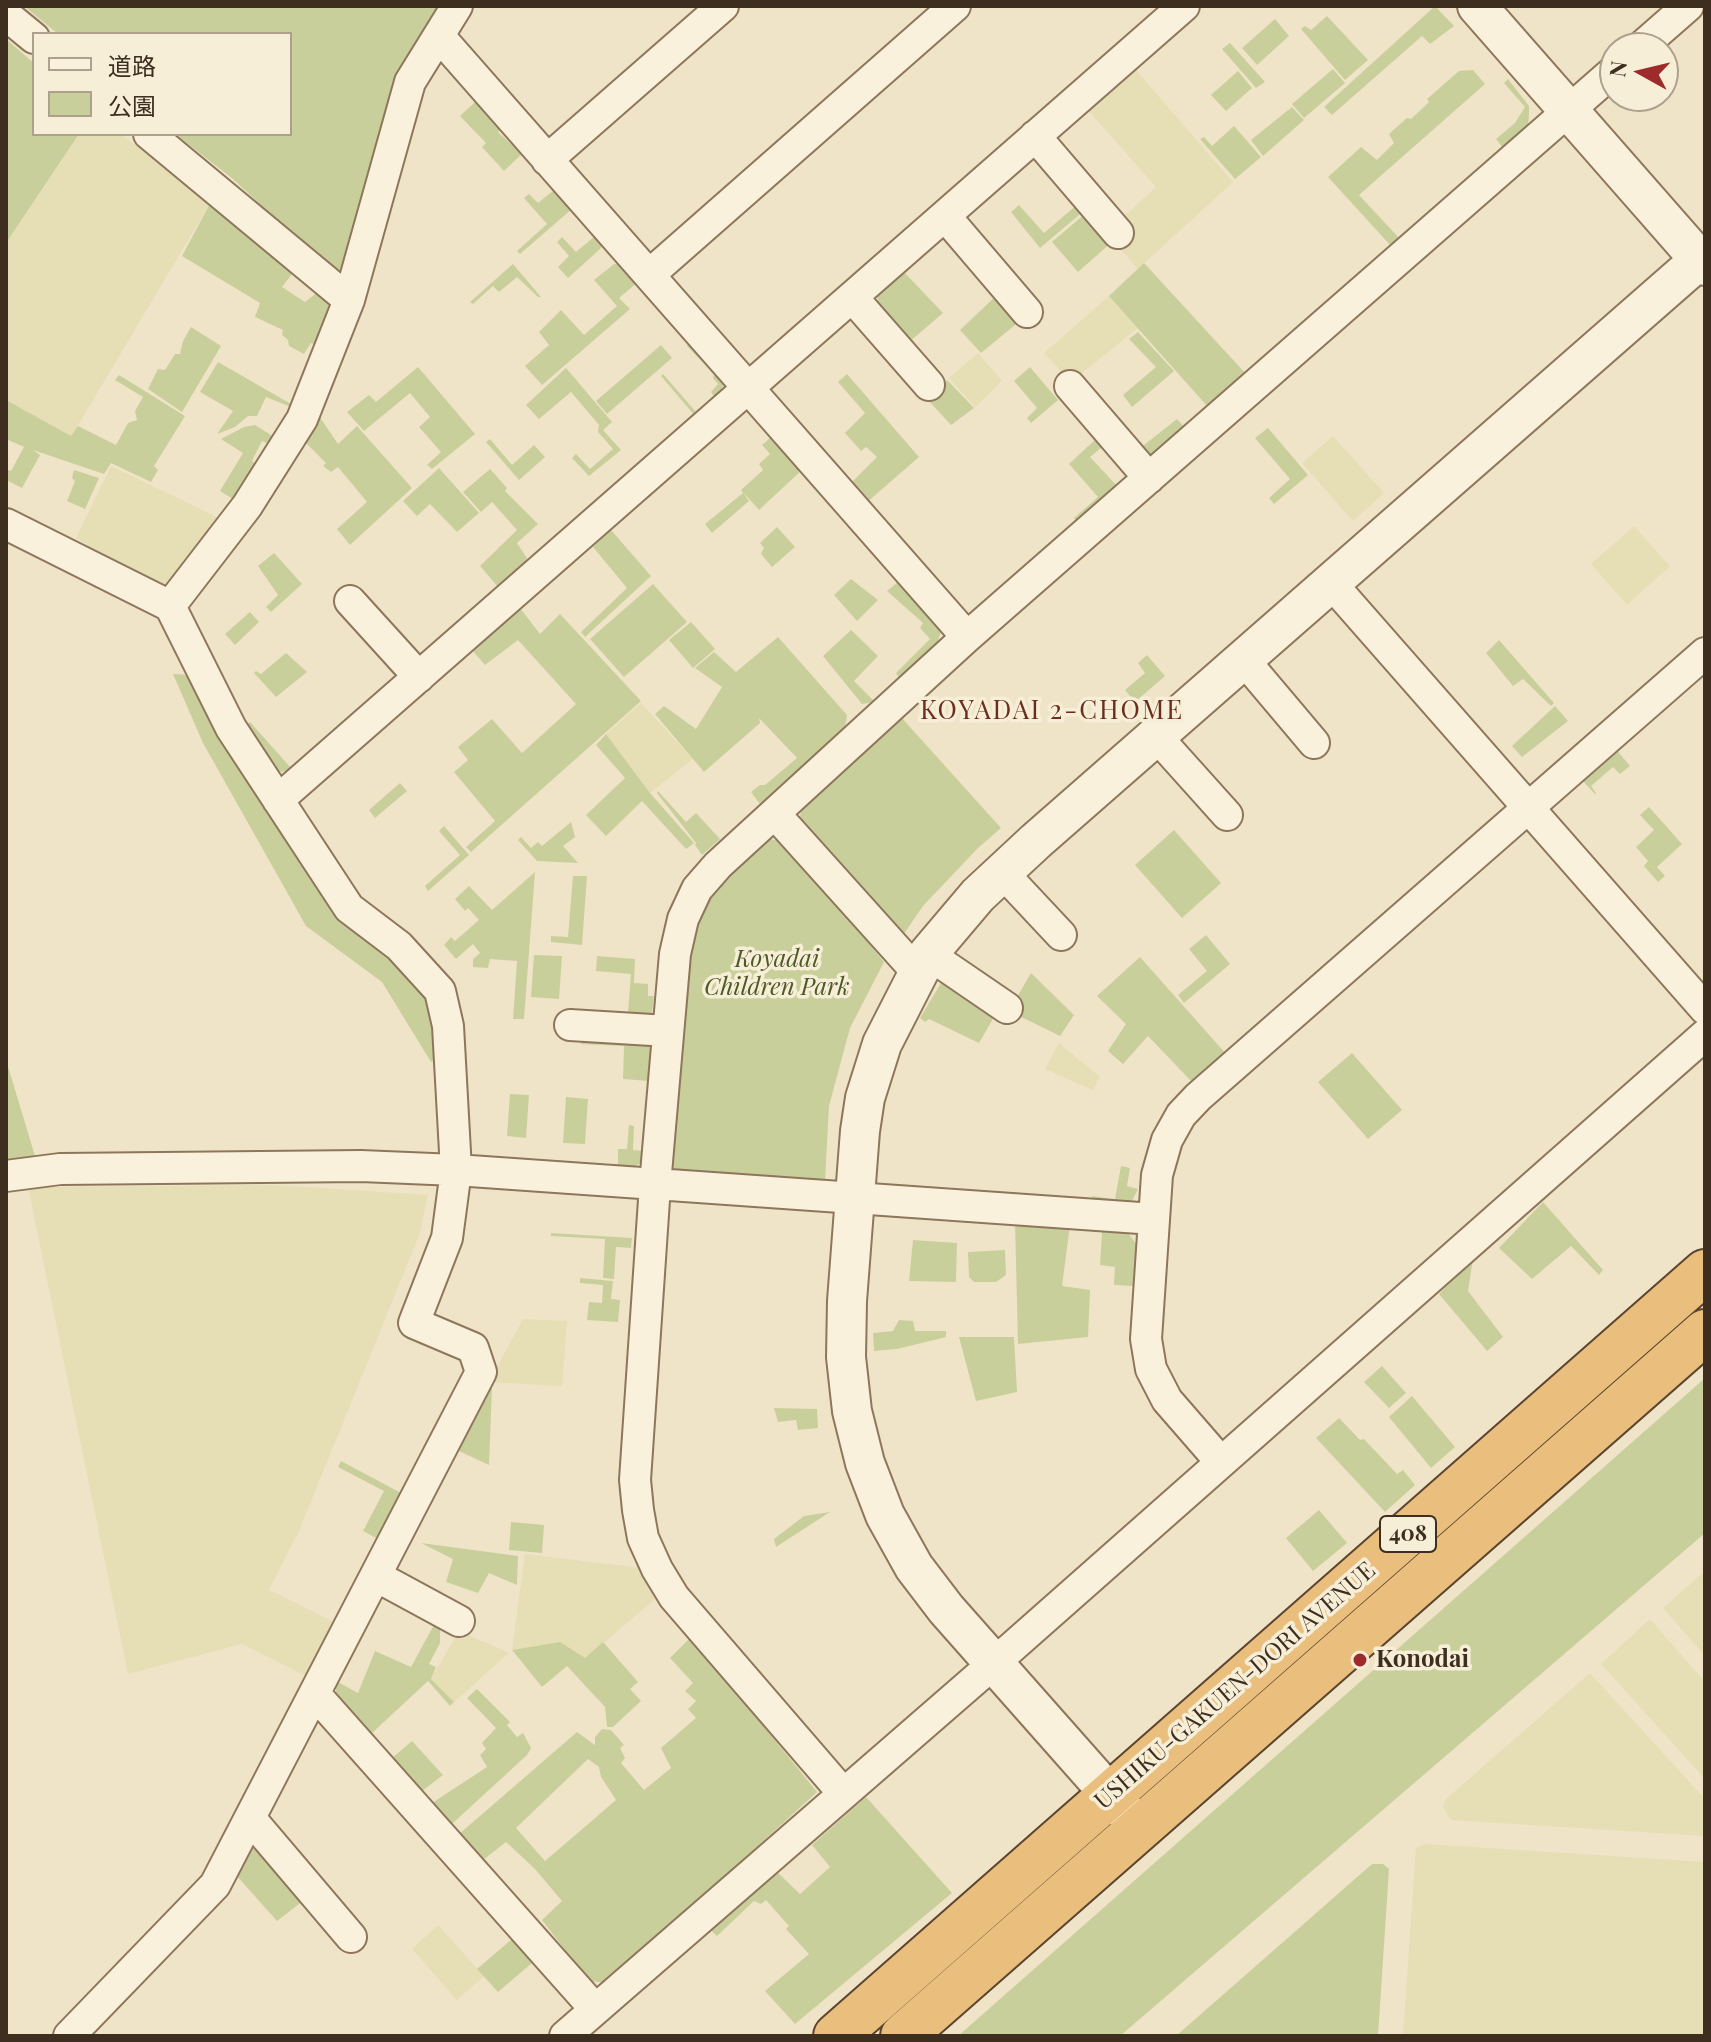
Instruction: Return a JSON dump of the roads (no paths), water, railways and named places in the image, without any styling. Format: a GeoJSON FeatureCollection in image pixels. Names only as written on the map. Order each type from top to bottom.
{"type":"FeatureCollection","features":[{"type":"Feature","properties":{"kind":"highway","name":"USHIKU-GAKUEN-DORI AVENUE"},"geometry":{"type":"LineString","coordinates":[[836,2036],[1705,1272]]}},
{"type":"Feature","properties":{"kind":"highway","name":"USHIKU-GAKUEN-DORI AVENUE"},"geometry":{"type":"LineString","coordinates":[[903,2036],[1705,1332]]}},
{"type":"Feature","properties":{"kind":"street"},"geometry":{"type":"LineString","coordinates":[[170,606],[247,506],[302,419],[349,300],[410,82],[457,6]]}},
{"type":"Feature","properties":{"kind":"street"},"geometry":{"type":"LineString","coordinates":[[547,160],[723,6]]}},
{"type":"Feature","properties":{"kind":"street"},"geometry":{"type":"LineString","coordinates":[[649,275],[955,6]]}},
{"type":"Feature","properties":{"kind":"street"},"geometry":{"type":"LineString","coordinates":[[278,800],[1184,6]]}},
{"type":"Feature","properties":{"kind":"street"},"geometry":{"type":"LineString","coordinates":[[1140,1828],[946,1609],[914,1567],[885,1515],[865,1463],[852,1411],[846,1357],[847,1301],[860,1131],[873,1069],[887,1032],[923,963],[956,918],[1002,872],[1703,260],[1477,6]]}},
{"type":"Feature","properties":{"kind":"street"},"geometry":{"type":"LineString","coordinates":[[1658,32],[1688,6]]}},
{"type":"Feature","properties":{"kind":"street"},"geometry":{"type":"LineString","coordinates":[[6,15],[32,36]]}},
{"type":"Feature","properties":{"kind":"street"},"geometry":{"type":"LineString","coordinates":[[439,36],[967,637]]}},
{"type":"Feature","properties":{"kind":"street"},"geometry":{"type":"LineString","coordinates":[[843,1793],[674,1597],[643,1538],[635,1480],[655,1185],[675,954],[687,909],[697,889],[718,865],[967,637],[1599,84]]}},
{"type":"Feature","properties":{"kind":"street"},"geometry":{"type":"LineString","coordinates":[[151,136],[349,300]]}},
{"type":"Feature","properties":{"kind":"street"},"geometry":{"type":"LineString","coordinates":[[1035,136],[1118,233]]}},
{"type":"Feature","properties":{"kind":"street"},"geometry":{"type":"LineString","coordinates":[[945,216],[1027,312]]}},
{"type":"Feature","properties":{"kind":"street"},"geometry":{"type":"LineString","coordinates":[[852,297],[929,385]]}},
{"type":"Feature","properties":{"kind":"street"},"geometry":{"type":"LineString","coordinates":[[1070,386],[1149,478]]}},
{"type":"Feature","properties":{"kind":"street"},"geometry":{"type":"LineString","coordinates":[[6,524],[170,606],[231,728],[349,908],[399,946],[440,991],[448,1026],[456,1170],[447,1238],[414,1323],[473,1348],[481,1372],[215,1885],[69,2036]]}},
{"type":"Feature","properties":{"kind":"street"},"geometry":{"type":"LineString","coordinates":[[1331,583],[1705,1009]]}},
{"type":"Feature","properties":{"kind":"street"},"geometry":{"type":"LineString","coordinates":[[350,601],[419,677]]}},
{"type":"Feature","properties":{"kind":"street"},"geometry":{"type":"LineString","coordinates":[[1220,1461],[1167,1400],[1151,1369],[1146,1339],[1157,1175],[1167,1140],[1181,1115],[1705,653]]}},
{"type":"Feature","properties":{"kind":"street"},"geometry":{"type":"LineString","coordinates":[[1244,660],[1314,743]]}},
{"type":"Feature","properties":{"kind":"street"},"geometry":{"type":"LineString","coordinates":[[1157,737],[1227,815]]}},
{"type":"Feature","properties":{"kind":"street"},"geometry":{"type":"LineString","coordinates":[[775,814],[923,963],[1007,1008]]}},
{"type":"Feature","properties":{"kind":"street"},"geometry":{"type":"LineString","coordinates":[[1002,872],[1061,935]]}},
{"type":"Feature","properties":{"kind":"street"},"geometry":{"type":"LineString","coordinates":[[570,1025],[668,1031]]}},
{"type":"Feature","properties":{"kind":"street"},"geometry":{"type":"LineString","coordinates":[[565,2036],[993,1664],[1705,1035]]}},
{"type":"Feature","properties":{"kind":"street"},"geometry":{"type":"LineString","coordinates":[[6,1176],[60,1169],[361,1166],[1154,1219]]}},
{"type":"Feature","properties":{"kind":"street"},"geometry":{"type":"LineString","coordinates":[[376,1576],[459,1621]]}},
{"type":"Feature","properties":{"kind":"street"},"geometry":{"type":"LineString","coordinates":[[315,1694],[595,2009]]}},
{"type":"Feature","properties":{"kind":"street"},"geometry":{"type":"LineString","coordinates":[[250,1818],[351,1937]]}},
{"type":"Feature","properties":{"kind":"place","name":"Konodai"},"geometry":{"type":"Point","coordinates":[1360,1660]}},
{"type":"Feature","properties":{"kind":"district","name":"KOYADAI 2-CHOME"},"geometry":{"type":"Point","coordinates":[1052,711]}},
{"type":"Feature","properties":{"kind":"park label","name":"Koyadai Children Park"},"geometry":{"type":"Point","coordinates":[777,974]}}]}
